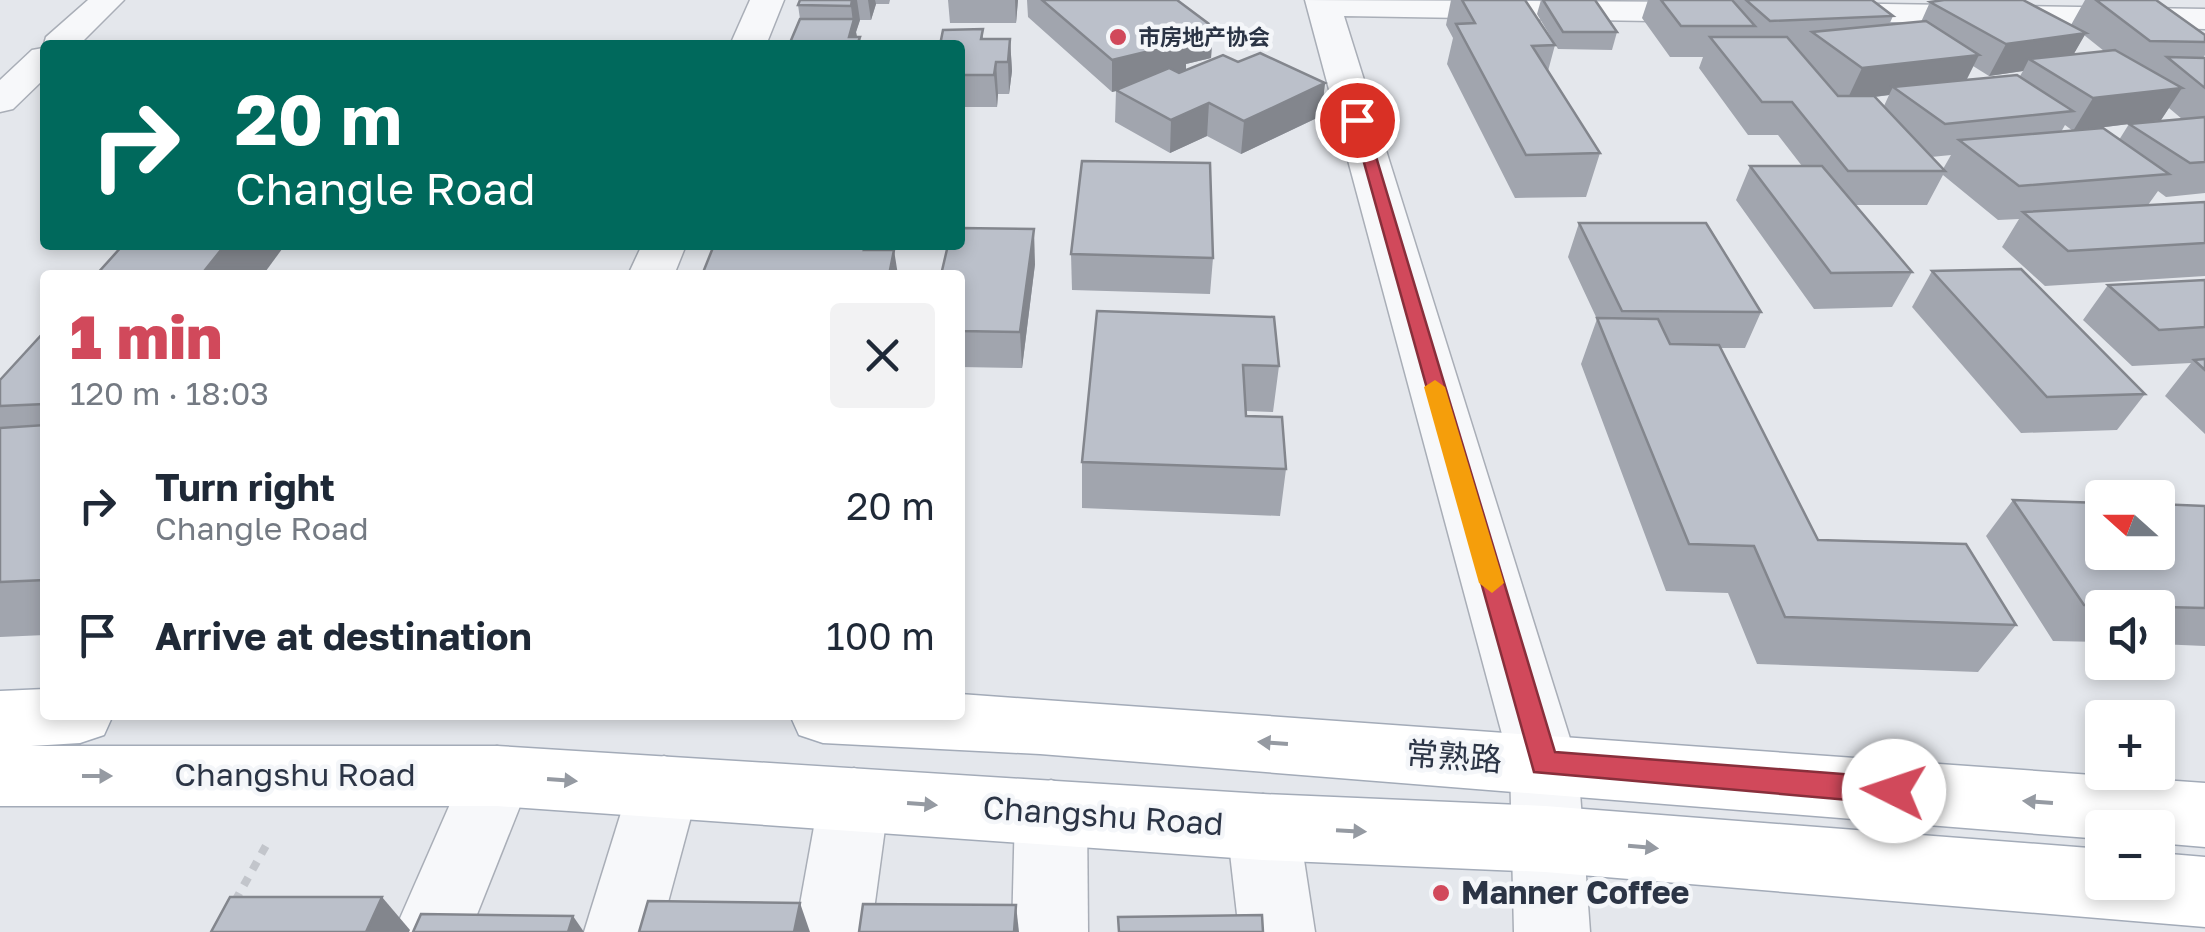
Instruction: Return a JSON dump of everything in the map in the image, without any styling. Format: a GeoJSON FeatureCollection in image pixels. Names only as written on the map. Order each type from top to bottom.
{"type":"FeatureCollection","features":[{"type":"Feature","properties":{"kind":"main road"},"geometry":{"type":"LineString","coordinates":[[0,719],[40,717]]}},
{"type":"Feature","properties":{"kind":"main road","name":"常熟路"},"geometry":{"type":"LineString","coordinates":[[921,720],[1060,727],[2205,815]]}},
{"type":"Feature","properties":{"kind":"main road","name":"Changshu Road"},"geometry":{"type":"LineString","coordinates":[[0,776],[496,776],[1263,826],[1546,839],[2205,892]]}},
{"type":"Feature","properties":{"kind":"street"},"geometry":{"type":"LineString","coordinates":[[59,40],[107,0]]}},
{"type":"Feature","properties":{"kind":"street"},"geometry":{"type":"LineString","coordinates":[[750,40],[767,0]]}},
{"type":"Feature","properties":{"kind":"street"},"geometry":{"type":"LineString","coordinates":[[1552,932],[1544,764],[1323,3],[1755,12]]}},
{"type":"Feature","properties":{"kind":"street"},"geometry":{"type":"LineString","coordinates":[[1794,13],[2205,18]]}},
{"type":"Feature","properties":{"kind":"street"},"geometry":{"type":"LineString","coordinates":[[0,101],[34,61]]}},
{"type":"Feature","properties":{"kind":"street"},"geometry":{"type":"LineString","coordinates":[[432,932],[496,776]]}},
{"type":"Feature","properties":{"kind":"street"},"geometry":{"type":"LineString","coordinates":[[622,932],[664,786]]}},
{"type":"Feature","properties":{"kind":"street"},"geometry":{"type":"LineString","coordinates":[[833,932],[854,799]]}},
{"type":"Feature","properties":{"kind":"street"},"geometry":{"type":"LineString","coordinates":[[1050,932],[1051,812]]}},
{"type":"Feature","properties":{"kind":"street"},"geometry":{"type":"LineString","coordinates":[[1263,826],[1277,932]]}},
{"type":"Feature","properties":{"kind":"path"},"geometry":{"type":"LineString","coordinates":[[228,914],[304,775]]}},
{"type":"Feature","properties":{"kind":"building"},"geometry":{"type":"Polygon","coordinates":[[[800,0],[852,0],[851,6],[798,5],[800,0]]]}},
{"type":"Feature","properties":{"kind":"building"},"geometry":{"type":"Polygon","coordinates":[[[1042,0],[1177,0],[1213,27],[1178,35],[1187,42],[1112,60],[1042,0]]]}},
{"type":"Feature","properties":{"kind":"building"},"geometry":{"type":"Polygon","coordinates":[[[1462,0],[1525,0],[1555,45],[1532,46],[1600,153],[1526,155],[1456,24],[1475,23],[1462,0]]]}},
{"type":"Feature","properties":{"kind":"building"},"geometry":{"type":"Polygon","coordinates":[[[1543,0],[1595,0],[1617,32],[1563,32],[1543,0]]]}},
{"type":"Feature","properties":{"kind":"building"},"geometry":{"type":"Polygon","coordinates":[[[1661,0],[1732,0],[1755,26],[1681,26],[1661,0]]]}},
{"type":"Feature","properties":{"kind":"building"},"geometry":{"type":"Polygon","coordinates":[[[1746,0],[1872,0],[1893,16],[1770,21],[1746,0]]]}},
{"type":"Feature","properties":{"kind":"building"},"geometry":{"type":"Polygon","coordinates":[[[2023,0],[2086,33],[2006,44],[1930,2],[2023,0]]]}},
{"type":"Feature","properties":{"kind":"building"},"geometry":{"type":"Polygon","coordinates":[[[2096,0],[2156,0],[2205,35],[2205,42],[2150,41],[2096,0]]]}},
{"type":"Feature","properties":{"kind":"building"},"geometry":{"type":"Polygon","coordinates":[[[800,19],[854,19],[849,37],[860,37],[859,40],[791,40],[800,19]]]}},
{"type":"Feature","properties":{"kind":"building"},"geometry":{"type":"Polygon","coordinates":[[[1926,21],[1979,55],[1862,68],[1812,32],[1926,21]]]}},
{"type":"Feature","properties":{"kind":"building"},"geometry":{"type":"Polygon","coordinates":[[[983,29],[981,39],[1010,39],[1008,62],[996,62],[994,75],[965,75],[965,40],[941,40],[943,30],[983,29]]]}},
{"type":"Feature","properties":{"kind":"building"},"geometry":{"type":"Polygon","coordinates":[[[1710,37],[1787,37],[1838,96],[1874,96],[1945,171],[1848,171],[1792,102],[1762,102],[1710,37]]]}},
{"type":"Feature","properties":{"kind":"building"},"geometry":{"type":"Polygon","coordinates":[[[2115,50],[2182,88],[2093,98],[2029,59],[2115,50]]]}},
{"type":"Feature","properties":{"kind":"building"},"geometry":{"type":"Polygon","coordinates":[[[1260,53],[1325,83],[1244,121],[1209,103],[1171,120],[1116,90],[1169,68],[1179,73],[1223,55],[1238,62],[1260,53]]]}},
{"type":"Feature","properties":{"kind":"building"},"geometry":{"type":"Polygon","coordinates":[[[2167,57],[2205,58],[2205,88],[2167,57]]]}},
{"type":"Feature","properties":{"kind":"building"},"geometry":{"type":"Polygon","coordinates":[[[2017,75],[2073,111],[1945,124],[1893,87],[2017,75]]]}},
{"type":"Feature","properties":{"kind":"building"},"geometry":{"type":"Polygon","coordinates":[[[2205,117],[2205,162],[2190,163],[2129,124],[2205,117]]]}},
{"type":"Feature","properties":{"kind":"building"},"geometry":{"type":"Polygon","coordinates":[[[2103,128],[2169,174],[2019,186],[1959,140],[2103,128]]]}},
{"type":"Feature","properties":{"kind":"building"},"geometry":{"type":"Polygon","coordinates":[[[1082,161],[1210,163],[1213,258],[1071,254],[1082,161]]]}},
{"type":"Feature","properties":{"kind":"building"},"geometry":{"type":"Polygon","coordinates":[[[1750,166],[1822,166],[1912,272],[1831,273],[1750,166]]]}},
{"type":"Feature","properties":{"kind":"building"},"geometry":{"type":"Polygon","coordinates":[[[2205,202],[2205,243],[2068,251],[2023,212],[2205,202]]]}},
{"type":"Feature","properties":{"kind":"building"},"geometry":{"type":"Polygon","coordinates":[[[1579,223],[1706,223],[1761,312],[1622,311],[1579,223]]]}},
{"type":"Feature","properties":{"kind":"building"},"geometry":{"type":"Polygon","coordinates":[[[965,228],[1034,229],[1020,332],[965,331],[965,270],[942,270],[947,250],[965,250],[965,228]]]}},
{"type":"Feature","properties":{"kind":"building"},"geometry":{"type":"Polygon","coordinates":[[[118,250],[221,250],[205,270],[100,270],[118,250]]]}},
{"type":"Feature","properties":{"kind":"building"},"geometry":{"type":"Polygon","coordinates":[[[712,250],[894,250],[890,270],[704,270],[712,250]]]}},
{"type":"Feature","properties":{"kind":"building"},"geometry":{"type":"Polygon","coordinates":[[[2021,269],[2145,394],[2047,397],[1932,271],[2021,269]]]}},
{"type":"Feature","properties":{"kind":"building"},"geometry":{"type":"Polygon","coordinates":[[[2205,280],[2205,327],[2159,330],[2108,285],[2205,280]]]}},
{"type":"Feature","properties":{"kind":"building"},"geometry":{"type":"Polygon","coordinates":[[[1097,311],[1274,317],[1279,366],[1243,365],[1246,416],[1282,417],[1286,469],[1082,462],[1097,311]]]}},
{"type":"Feature","properties":{"kind":"building"},"geometry":{"type":"Polygon","coordinates":[[[1597,318],[1658,319],[1670,344],[1719,345],[1818,540],[1966,544],[2016,625],[1785,617],[1754,546],[1689,544],[1597,318]]]}},
{"type":"Feature","properties":{"kind":"building"},"geometry":{"type":"Polygon","coordinates":[[[40,336],[40,404],[0,406],[0,380],[40,336]]]}},
{"type":"Feature","properties":{"kind":"building"},"geometry":{"type":"Polygon","coordinates":[[[40,425],[40,580],[0,582],[0,428],[40,425]]]}},
{"type":"Feature","properties":{"kind":"building"},"geometry":{"type":"Polygon","coordinates":[[[2013,500],[2085,502],[2085,570],[2175,570],[2175,505],[2205,506],[2205,608],[2175,607],[2175,590],[2085,590],[2084,605],[2013,500]]]}},
{"type":"Feature","properties":{"kind":"building"},"geometry":{"type":"Polygon","coordinates":[[[230,897],[382,897],[366,932],[211,932],[230,897]]]}},
{"type":"Feature","properties":{"kind":"building"},"geometry":{"type":"Polygon","coordinates":[[[648,901],[800,903],[794,932],[639,932],[648,901]]]}},
{"type":"Feature","properties":{"kind":"building"},"geometry":{"type":"Polygon","coordinates":[[[863,904],[1016,905],[1014,932],[859,932],[863,904]]]}},
{"type":"Feature","properties":{"kind":"building"},"geometry":{"type":"Polygon","coordinates":[[[421,914],[573,916],[568,932],[413,932],[421,914]]]}},
{"type":"Feature","properties":{"kind":"building"},"geometry":{"type":"Polygon","coordinates":[[[1262,915],[1263,932],[1119,932],[1118,917],[1262,915]]]}},
{"type":"Feature","properties":{"kind":"slow traffic"},"geometry":{"type":"LineString","coordinates":[[1435,387],[1492,583]]}},
{"type":"Feature","properties":{"kind":"place","name":"市房地产协会"},"geometry":{"type":"Point","coordinates":[1118,37]}},
{"type":"Feature","properties":{"kind":"place","name":"Manner Coffee"},"geometry":{"type":"Point","coordinates":[1441,893]}},
{"type":"Feature","properties":{"kind":"route"},"geometry":{"type":"LineString","coordinates":[[1357,120],[1544,764],[1894,791]]}}]}
